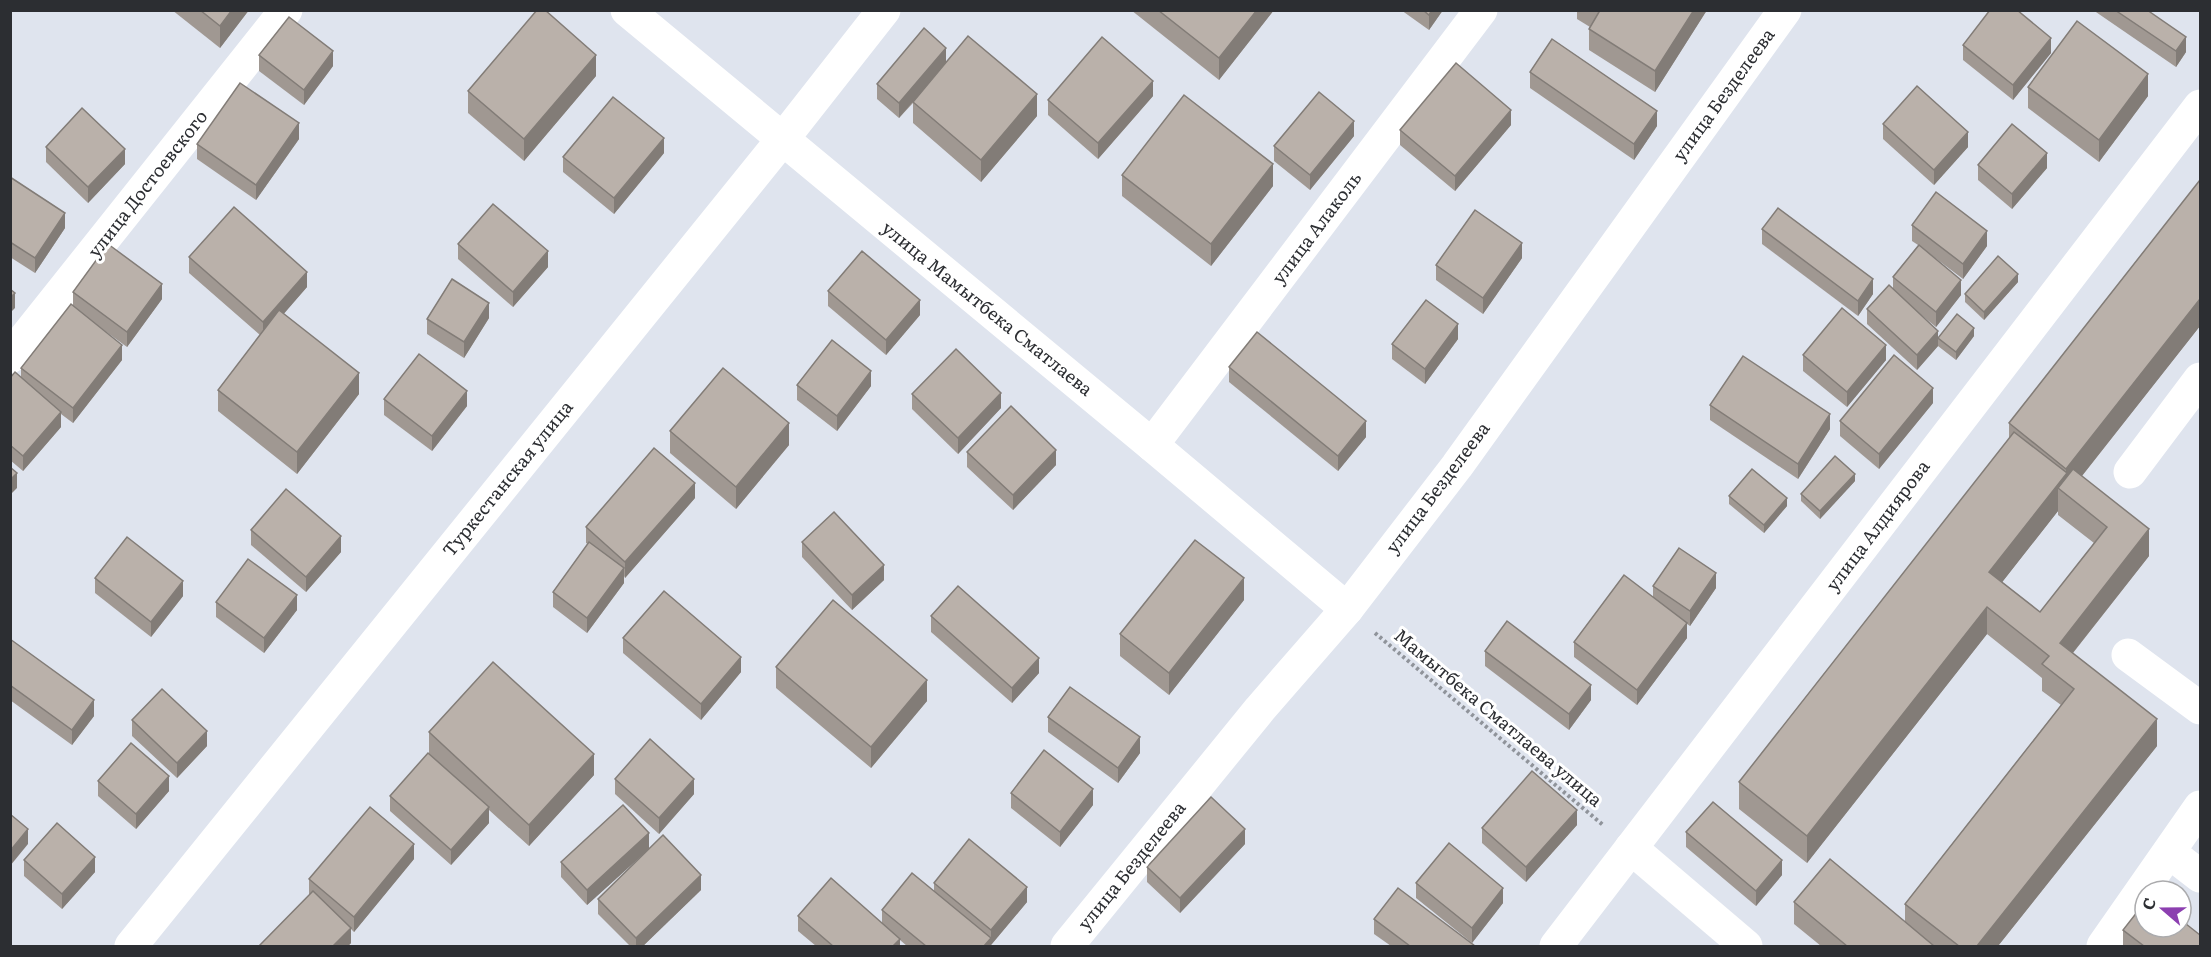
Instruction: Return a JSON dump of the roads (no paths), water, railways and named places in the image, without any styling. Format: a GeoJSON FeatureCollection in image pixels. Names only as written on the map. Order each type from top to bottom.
{"type":"FeatureCollection","features":[{"type":"Feature","properties":{"kind":"street","name":"улица Достоевского"},"geometry":{"type":"LineString","coordinates":[[10,357],[286,10]]}},
{"type":"Feature","properties":{"kind":"street","name":"улица Мамытбека Сматлаева"},"geometry":{"type":"LineString","coordinates":[[627,10],[1347,609]]}},
{"type":"Feature","properties":{"kind":"street","name":"Туркестанская улица"},"geometry":{"type":"LineString","coordinates":[[131,946],[782,140],[884,10]]}},
{"type":"Feature","properties":{"kind":"street","name":"улица Алаколь"},"geometry":{"type":"LineString","coordinates":[[1152,445],[1481,10]]}},
{"type":"Feature","properties":{"kind":"street","name":"улица Безделеева"},"geometry":{"type":"LineString","coordinates":[[1066,946],[1260,709],[1347,609],[1464,456],[1785,10]]}},
{"type":"Feature","properties":{"kind":"street","name":"улица Алдиярова"},"geometry":{"type":"LineString","coordinates":[[1556,946],[2200,106]]}},
{"type":"Feature","properties":{"kind":"street"},"geometry":{"type":"LineString","coordinates":[[2130,472],[2195,400]]}},
{"type":"Feature","properties":{"kind":"street"},"geometry":{"type":"LineString","coordinates":[[2128,654],[2200,708]]}},
{"type":"Feature","properties":{"kind":"street"},"geometry":{"type":"LineString","coordinates":[[2103,946],[2200,807]]}},
{"type":"Feature","properties":{"kind":"street"},"geometry":{"type":"LineString","coordinates":[[1631,848],[1746,946]]}},
{"type":"Feature","properties":{"kind":"street"},"geometry":{"type":"LineString","coordinates":[[2169,852],[2200,876]]}}]}
